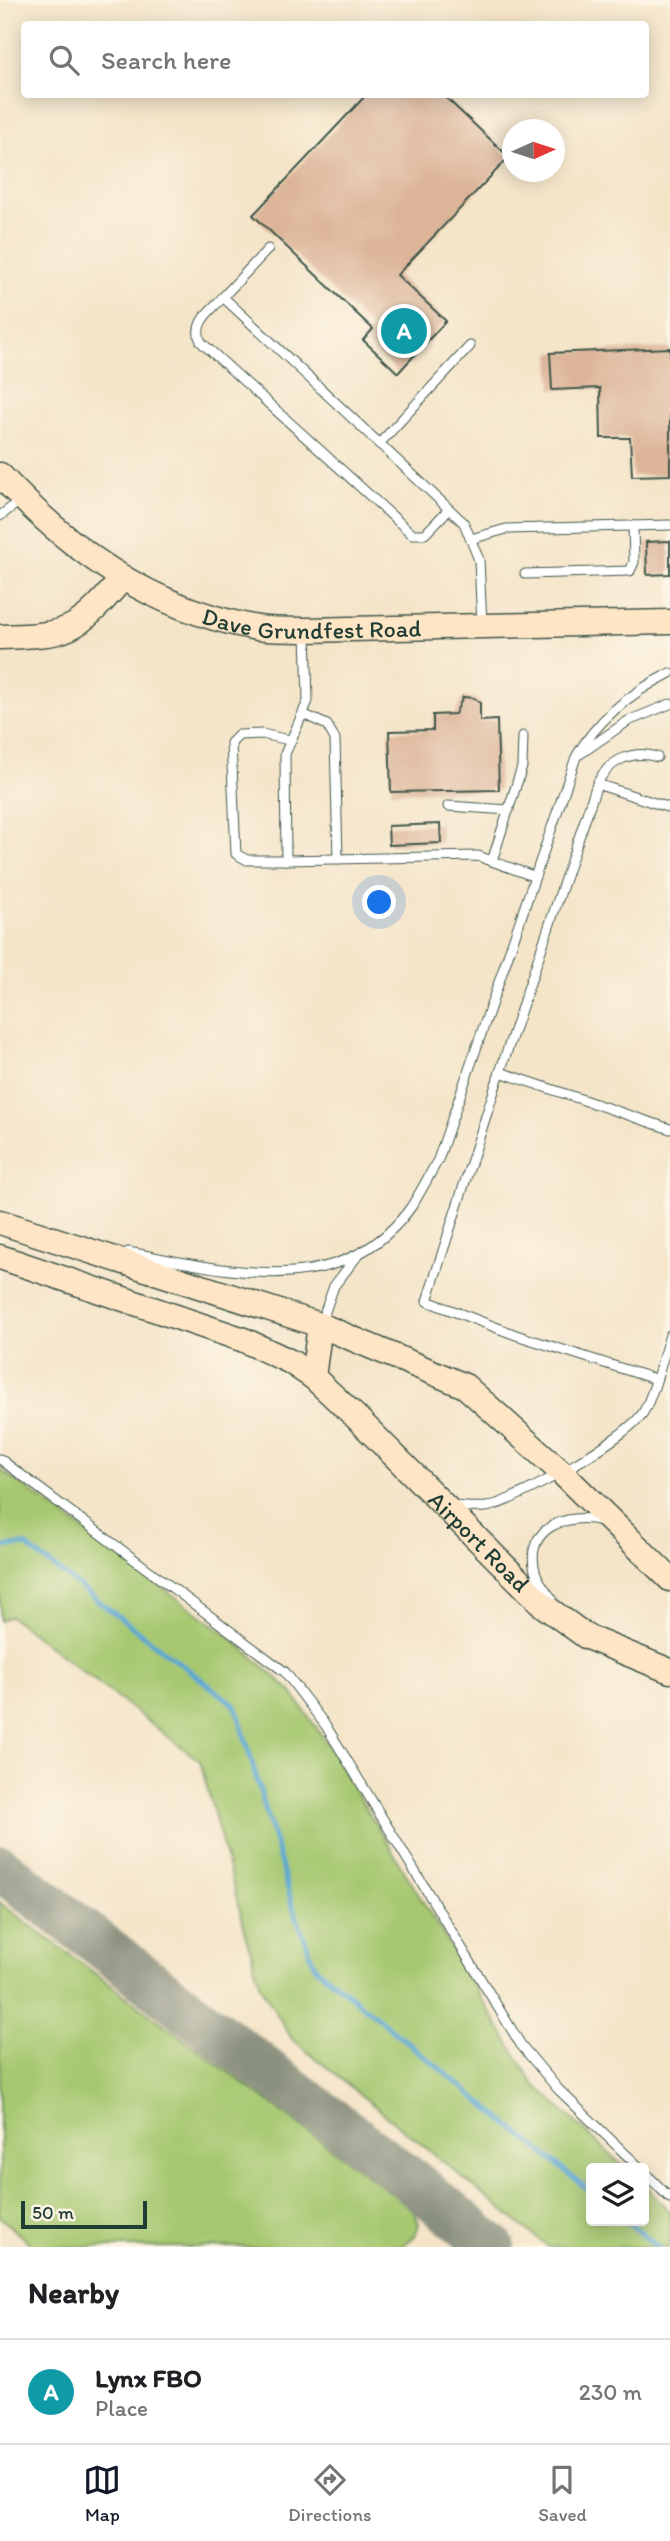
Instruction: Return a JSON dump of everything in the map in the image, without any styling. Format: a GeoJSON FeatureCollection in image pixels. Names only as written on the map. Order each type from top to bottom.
{"type":"FeatureCollection","features":[{"type":"Feature","properties":{"kind":"main road","name":"Dave Grundfest Road"},"geometry":{"type":"LineString","coordinates":[[0,475],[83,554],[122,579],[196,612],[254,628],[306,630],[670,622]]}},
{"type":"Feature","properties":{"kind":"main road"},"geometry":{"type":"LineString","coordinates":[[0,638],[54,635],[90,617],[122,579]]}},
{"type":"Feature","properties":{"kind":"main road"},"geometry":{"type":"LineString","coordinates":[[0,1222],[320,1325],[465,1386],[560,1471],[670,1579]]}},
{"type":"Feature","properties":{"kind":"main road","name":"Airport Road"},"geometry":{"type":"LineString","coordinates":[[0,1257],[254,1343],[313,1377],[528,1591],[565,1622],[612,1649],[670,1671]]}},
{"type":"Feature","properties":{"kind":"main road"},"geometry":{"type":"LineString","coordinates":[[313,1377],[320,1325]]}},
{"type":"Feature","properties":{"kind":"lane"},"geometry":{"type":"LineString","coordinates":[[268,250],[199,323],[197,333],[201,342],[412,534],[425,534],[449,509]]}},
{"type":"Feature","properties":{"kind":"lane"},"geometry":{"type":"LineString","coordinates":[[223,297],[464,523],[480,560],[482,626]]}},
{"type":"Feature","properties":{"kind":"lane"},"geometry":{"type":"LineString","coordinates":[[379,444],[470,346]]}},
{"type":"Feature","properties":{"kind":"lane"},"geometry":{"type":"LineString","coordinates":[[0,516],[23,499]]}},
{"type":"Feature","properties":{"kind":"lane"},"geometry":{"type":"LineString","coordinates":[[471,540],[506,529],[670,525]]}},
{"type":"Feature","properties":{"kind":"lane"},"geometry":{"type":"LineString","coordinates":[[525,574],[630,571],[634,562],[633,526]]}},
{"type":"Feature","properties":{"kind":"lane"},"geometry":{"type":"LineString","coordinates":[[286,860],[284,768],[289,740],[308,701],[306,630]]}},
{"type":"Feature","properties":{"kind":"lane"},"geometry":{"type":"LineString","coordinates":[[320,1325],[334,1286],[358,1255],[393,1227],[411,1208],[438,1160],[533,876],[576,757],[589,735],[611,714],[670,673]]}},
{"type":"Feature","properties":{"kind":"lane"},"geometry":{"type":"LineString","coordinates":[[576,757],[628,721],[670,704]]}},
{"type":"Feature","properties":{"kind":"lane"},"geometry":{"type":"LineString","coordinates":[[303,714],[327,725],[335,739],[338,859]]}},
{"type":"Feature","properties":{"kind":"lane"},"geometry":{"type":"LineString","coordinates":[[289,740],[262,734],[239,735],[231,743],[233,849],[247,860],[478,856],[533,876]]}},
{"type":"Feature","properties":{"kind":"lane"},"geometry":{"type":"LineString","coordinates":[[492,861],[522,767],[523,736]]}},
{"type":"Feature","properties":{"kind":"lane"},"geometry":{"type":"LineString","coordinates":[[655,1379],[516,1335],[427,1301],[500,1072],[597,784],[602,775],[619,760],[642,754],[657,757]]}},
{"type":"Feature","properties":{"kind":"lane"},"geometry":{"type":"LineString","coordinates":[[597,784],[670,808]]}},
{"type":"Feature","properties":{"kind":"lane"},"geometry":{"type":"LineString","coordinates":[[448,806],[509,810]]}},
{"type":"Feature","properties":{"kind":"lane"},"geometry":{"type":"LineString","coordinates":[[500,1072],[670,1129]]}},
{"type":"Feature","properties":{"kind":"lane"},"geometry":{"type":"LineString","coordinates":[[34,1234],[262,1275],[308,1271],[358,1255]]}},
{"type":"Feature","properties":{"kind":"lane"},"geometry":{"type":"LineString","coordinates":[[442,1504],[488,1507],[560,1471],[629,1429],[644,1411],[670,1335]]}},
{"type":"Feature","properties":{"kind":"lane"},"geometry":{"type":"LineString","coordinates":[[0,1460],[285,1672],[326,1726],[521,2045],[558,2089],[635,2163]]}},
{"type":"Feature","properties":{"kind":"lane"},"geometry":{"type":"LineString","coordinates":[[565,1622],[536,1574],[534,1561],[537,1543],[547,1529],[570,1517],[586,1517],[613,1524]]}},
{"type":"Feature","properties":{"kind":"lane"},"geometry":{"type":"LineString","coordinates":[[649,2177],[670,2198]]}},
{"type":"Feature","properties":{"kind":"green space"},"geometry":{"type":"Polygon","coordinates":[[[0,1469],[229,1636],[290,1690],[324,1739],[533,2083],[620,2163],[586,2163],[586,2226],[649,2226],[649,2190],[670,2212],[670,2247],[548,2247],[292,2039],[260,1986],[200,1761],[10,1616],[0,1621],[0,1469]]]}},
{"type":"Feature","properties":{"kind":"green space"},"geometry":{"type":"Polygon","coordinates":[[[0,1903],[413,2209],[419,2223],[415,2236],[401,2247],[33,2247],[0,2217],[0,1903]]]}},
{"type":"Feature","properties":{"kind":"building"},"geometry":{"type":"Polygon","coordinates":[[[363,98],[446,98],[502,150],[502,164],[397,275],[446,321],[398,373],[363,340],[373,329],[253,215],[363,98]]]}},
{"type":"Feature","properties":{"kind":"building"},"geometry":{"type":"Polygon","coordinates":[[[670,348],[670,475],[632,476],[630,438],[601,438],[600,388],[552,390],[550,353],[670,348]]]}},
{"type":"Feature","properties":{"kind":"building"},"geometry":{"type":"Polygon","coordinates":[[[670,541],[670,574],[647,575],[646,542],[670,541]]]}},
{"type":"Feature","properties":{"kind":"building"},"geometry":{"type":"Polygon","coordinates":[[[463,697],[474,698],[480,703],[480,721],[497,720],[499,790],[391,792],[389,731],[433,730],[433,715],[455,714],[463,697]]]}},
{"type":"Feature","properties":{"kind":"building"},"geometry":{"type":"Polygon","coordinates":[[[440,824],[441,843],[389,845],[388,826],[440,824]]]}},
{"type":"Feature","properties":{"kind":"waterway"},"geometry":{"type":"LineString","coordinates":[[0,1547],[25,1545],[236,1706],[293,1907],[315,1967],[586,2188]]}},
{"type":"Feature","properties":{"kind":"waterway"},"geometry":{"type":"LineString","coordinates":[[632,2226],[658,2247]]}},
{"type":"Feature","properties":{"kind":"taxiway"},"geometry":{"type":"LineString","coordinates":[[0,1868],[422,2189],[492,2247]]}},
{"type":"Feature","properties":{"kind":"place","name":"Lynx FBO"},"geometry":{"type":"Point","coordinates":[404,331]}}]}
